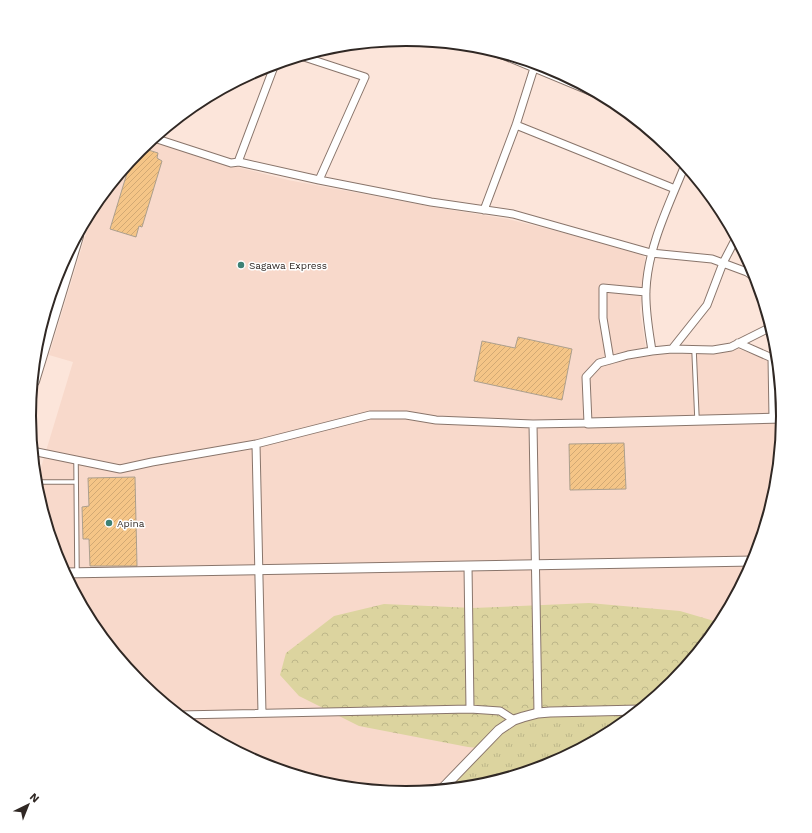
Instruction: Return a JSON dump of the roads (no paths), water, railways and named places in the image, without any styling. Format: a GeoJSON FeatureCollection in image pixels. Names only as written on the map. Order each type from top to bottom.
{"type":"FeatureCollection","features":[{"type":"Feature","properties":{"kind":"highway"},"geometry":{"type":"LineString","coordinates":[[42,347],[67,269]]}},
{"type":"Feature","properties":{"kind":"street"},"geometry":{"type":"LineString","coordinates":[[310,59],[365,77],[319,180]]}},
{"type":"Feature","properties":{"kind":"street"},"geometry":{"type":"LineString","coordinates":[[484,210],[516,125],[534,69]]}},
{"type":"Feature","properties":{"kind":"street"},"geometry":{"type":"LineString","coordinates":[[238,162],[272,72]]}},
{"type":"Feature","properties":{"kind":"street"},"geometry":{"type":"LineString","coordinates":[[516,125],[675,189]]}},
{"type":"Feature","properties":{"kind":"street"},"geometry":{"type":"LineString","coordinates":[[160,140],[231,163],[238,162],[431,202],[513,214],[651,253],[712,259],[747,272]]}},
{"type":"Feature","properties":{"kind":"street"},"geometry":{"type":"LineString","coordinates":[[652,351],[647,319],[646,292],[651,253],[682,171]]}},
{"type":"Feature","properties":{"kind":"street"},"geometry":{"type":"LineString","coordinates":[[672,349],[707,305],[723,263],[733,244]]}},
{"type":"Feature","properties":{"kind":"street"},"geometry":{"type":"LineString","coordinates":[[610,360],[602,318],[603,288],[646,292]]}},
{"type":"Feature","properties":{"kind":"street"},"geometry":{"type":"LineString","coordinates":[[588,422],[586,377],[599,363],[628,355],[652,351],[672,349],[713,350],[731,347],[765,330]]}},
{"type":"Feature","properties":{"kind":"street"},"geometry":{"type":"LineString","coordinates":[[738,343],[771,358]]}},
{"type":"Feature","properties":{"kind":"street"},"geometry":{"type":"LineString","coordinates":[[38,452],[120,469],[256,444],[370,415],[406,415],[436,420],[533,424],[773,418],[772,362]]}},
{"type":"Feature","properties":{"kind":"street"},"geometry":{"type":"LineString","coordinates":[[533,424],[538,713]]}},
{"type":"Feature","properties":{"kind":"street"},"geometry":{"type":"LineString","coordinates":[[256,444],[262,713]]}},
{"type":"Feature","properties":{"kind":"street"},"geometry":{"type":"LineString","coordinates":[[71,573],[747,561]]}},
{"type":"Feature","properties":{"kind":"street"},"geometry":{"type":"LineString","coordinates":[[468,566],[470,709]]}},
{"type":"Feature","properties":{"kind":"street"},"geometry":{"type":"LineString","coordinates":[[187,715],[470,709],[500,711],[514,720]]}},
{"type":"Feature","properties":{"kind":"street"},"geometry":{"type":"LineString","coordinates":[[447,784],[499,730],[514,720],[538,713],[631,710]]}},
{"type":"Feature","properties":{"kind":"lane"},"geometry":{"type":"LineString","coordinates":[[694,350],[697,420]]}},
{"type":"Feature","properties":{"kind":"lane"},"geometry":{"type":"LineString","coordinates":[[76,460],[77,573]]}},
{"type":"Feature","properties":{"kind":"lane"},"geometry":{"type":"LineString","coordinates":[[42,482],[76,482]]}},
{"type":"Feature","properties":{"kind":"place","name":"Sagawa Express"},"geometry":{"type":"Point","coordinates":[241,265]}},
{"type":"Feature","properties":{"kind":"place","name":"Apina"},"geometry":{"type":"Point","coordinates":[109,523]}}]}
